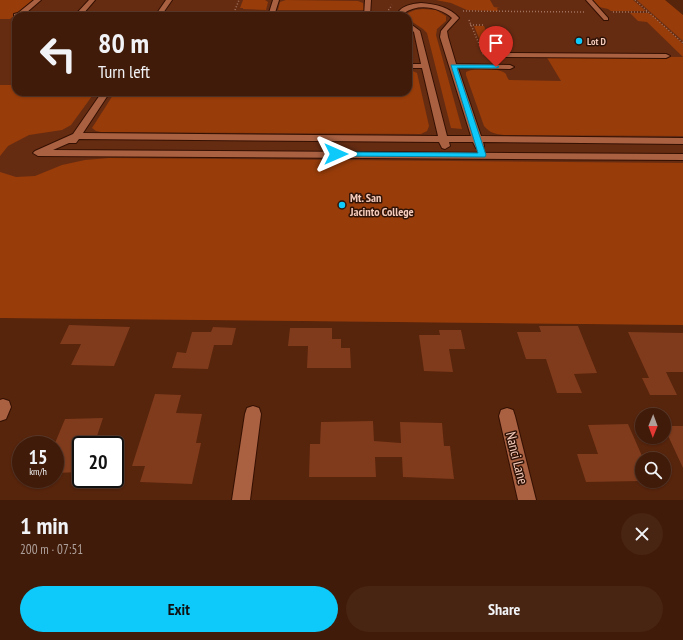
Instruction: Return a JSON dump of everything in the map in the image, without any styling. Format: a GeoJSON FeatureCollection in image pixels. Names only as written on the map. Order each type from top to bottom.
{"type":"FeatureCollection","features":[{"type":"Feature","properties":{"kind":"street"},"geometry":{"type":"LineString","coordinates":[[24,12],[38,0]]}},
{"type":"Feature","properties":{"kind":"street"},"geometry":{"type":"LineString","coordinates":[[81,12],[92,0]]}},
{"type":"Feature","properties":{"kind":"street"},"geometry":{"type":"LineString","coordinates":[[161,12],[169,0]]}},
{"type":"Feature","properties":{"kind":"street"},"geometry":{"type":"LineString","coordinates":[[272,12],[276,0]]}},
{"type":"Feature","properties":{"kind":"street"},"geometry":{"type":"LineString","coordinates":[[367,12],[368,0]]}},
{"type":"Feature","properties":{"kind":"street"},"geometry":{"type":"LineString","coordinates":[[589,0],[606,19]]}},
{"type":"Feature","properties":{"kind":"street"},"geometry":{"type":"LineString","coordinates":[[401,12],[406,8],[423,3],[451,13],[456,18],[444,31],[444,37],[482,155]]}},
{"type":"Feature","properties":{"kind":"street"},"geometry":{"type":"LineString","coordinates":[[412,27],[417,31],[447,155]]}},
{"type":"Feature","properties":{"kind":"street"},"geometry":{"type":"LineString","coordinates":[[504,55],[666,56]]}},
{"type":"Feature","properties":{"kind":"street"},"geometry":{"type":"LineString","coordinates":[[412,66],[425,66]]}},
{"type":"Feature","properties":{"kind":"street"},"geometry":{"type":"LineString","coordinates":[[453,66],[510,67]]}},
{"type":"Feature","properties":{"kind":"street"},"geometry":{"type":"LineString","coordinates":[[64,154],[103,96]]}},
{"type":"Feature","properties":{"kind":"street"},"geometry":{"type":"LineString","coordinates":[[683,141],[76,136],[38,153],[683,157]]}},
{"type":"Feature","properties":{"kind":"street"},"geometry":{"type":"LineString","coordinates":[[241,500],[253,414]]}},
{"type":"Feature","properties":{"kind":"street","name":"Nanci Lane"},"geometry":{"type":"LineString","coordinates":[[507,416],[527,500]]}},
{"type":"Feature","properties":{"kind":"path"},"geometry":{"type":"LineString","coordinates":[[235,10],[239,0]]}},
{"type":"Feature","properties":{"kind":"path"},"geometry":{"type":"LineString","coordinates":[[635,0],[683,43]]}},
{"type":"Feature","properties":{"kind":"path"},"geometry":{"type":"LineString","coordinates":[[381,11],[387,11]]}},
{"type":"Feature","properties":{"kind":"path"},"geometry":{"type":"LineString","coordinates":[[462,11],[648,12]]}},
{"type":"Feature","properties":{"kind":"path"},"geometry":{"type":"LineString","coordinates":[[469,20],[483,56],[489,58]]}},
{"type":"Feature","properties":{"kind":"path"},"geometry":{"type":"LineString","coordinates":[[470,25],[484,25]]}},
{"type":"Feature","properties":{"kind":"shaded area","name":"Mt. San Jacinto College"},"geometry":{"type":"Polygon","coordinates":[[[0,0],[663,0],[683,16],[683,325],[0,318],[0,0]]]}},
{"type":"Feature","properties":{"kind":"shaded area"},"geometry":{"type":"Polygon","coordinates":[[[0,0],[34,0],[19,12],[12,12],[12,17],[10,19],[0,19],[0,0]]]}},
{"type":"Feature","properties":{"kind":"shaded area"},"geometry":{"type":"Polygon","coordinates":[[[243,0],[265,0],[268,2],[266,10],[240,8],[243,0]]]}},
{"type":"Feature","properties":{"kind":"shaded area"},"geometry":{"type":"Polygon","coordinates":[[[286,0],[358,1],[363,3],[364,10],[278,10],[280,2],[286,0]]]}},
{"type":"Feature","properties":{"kind":"shaded area"},"geometry":{"type":"Polygon","coordinates":[[[436,0],[490,0],[494,7],[500,8],[497,8],[498,11],[467,10],[451,3],[436,0]]]}},
{"type":"Feature","properties":{"kind":"shaded area"},"geometry":{"type":"Polygon","coordinates":[[[592,0],[633,0],[646,11],[611,11],[599,7],[592,0]]]}},
{"type":"Feature","properties":{"kind":"shaded area"},"geometry":{"type":"Polygon","coordinates":[[[637,0],[665,0],[683,15],[683,41],[637,0]]]}},
{"type":"Feature","properties":{"kind":"shaded area"},"geometry":{"type":"Polygon","coordinates":[[[415,10],[436,10],[446,16],[446,21],[437,29],[436,35],[462,129],[451,128],[427,33],[412,22],[412,12],[410,12],[415,10]]]}},
{"type":"Feature","properties":{"kind":"shaded area"},"geometry":{"type":"Polygon","coordinates":[[[630,13],[648,13],[652,15],[683,44],[683,57],[647,22],[638,21],[630,13]]]}},
{"type":"Feature","properties":{"kind":"shaded area"},"geometry":{"type":"Polygon","coordinates":[[[474,26],[484,26],[498,58],[486,55],[474,26]]]}},
{"type":"Feature","properties":{"kind":"shaded area"},"geometry":{"type":"Polygon","coordinates":[[[546,56],[683,57],[683,136],[504,135],[495,134],[488,130],[484,126],[466,72],[481,69],[492,69],[506,74],[509,80],[561,81],[546,56]]]}},
{"type":"Feature","properties":{"kind":"shaded area"},"geometry":{"type":"Polygon","coordinates":[[[412,71],[417,73],[429,126],[427,131],[421,134],[101,132],[92,128],[112,96],[412,96],[412,71]]]}},
{"type":"Feature","properties":{"kind":"shaded area"},"geometry":{"type":"Polygon","coordinates":[[[0,85],[12,85],[12,96],[92,96],[71,125],[62,130],[29,135],[8,146],[0,156],[0,85]]]}},
{"type":"Feature","properties":{"kind":"shaded area"},"geometry":{"type":"Polygon","coordinates":[[[109,158],[683,163],[683,325],[0,318],[0,172],[16,177],[35,176],[62,165],[85,160],[109,158]]]}},
{"type":"Feature","properties":{"kind":"building"},"geometry":{"type":"Polygon","coordinates":[[[69,325],[130,327],[114,366],[71,365],[81,344],[60,344],[69,325]]]}},
{"type":"Feature","properties":{"kind":"building"},"geometry":{"type":"Polygon","coordinates":[[[539,326],[578,326],[597,373],[574,374],[582,393],[557,393],[546,359],[526,359],[517,332],[541,332],[539,326]]]}},
{"type":"Feature","properties":{"kind":"building"},"geometry":{"type":"Polygon","coordinates":[[[213,327],[236,328],[232,345],[214,345],[208,369],[172,368],[177,352],[186,353],[192,332],[211,332],[213,327]]]}},
{"type":"Feature","properties":{"kind":"building"},"geometry":{"type":"Polygon","coordinates":[[[290,328],[332,328],[332,339],[341,339],[341,348],[350,348],[351,368],[307,368],[308,346],[288,346],[290,328]]]}},
{"type":"Feature","properties":{"kind":"building"},"geometry":{"type":"Polygon","coordinates":[[[439,330],[461,330],[465,349],[449,349],[453,372],[424,371],[419,335],[440,335],[439,330]]]}},
{"type":"Feature","properties":{"kind":"building"},"geometry":{"type":"Polygon","coordinates":[[[628,332],[683,333],[683,372],[666,372],[677,395],[650,395],[642,378],[649,378],[628,332]]]}},
{"type":"Feature","properties":{"kind":"building"},"geometry":{"type":"Polygon","coordinates":[[[155,394],[181,395],[176,413],[202,414],[196,443],[201,443],[192,484],[140,482],[145,466],[132,466],[155,394]]]}},
{"type":"Feature","properties":{"kind":"building"},"geometry":{"type":"Polygon","coordinates":[[[103,418],[97,436],[72,436],[72,472],[64,473],[64,436],[58,436],[65,419],[103,418]]]}},
{"type":"Feature","properties":{"kind":"building"},"geometry":{"type":"Polygon","coordinates":[[[373,421],[374,441],[401,443],[400,422],[442,423],[444,446],[450,446],[454,479],[403,477],[402,457],[375,457],[376,477],[309,477],[310,444],[320,444],[321,422],[373,421]]]}},
{"type":"Feature","properties":{"kind":"building"},"geometry":{"type":"Polygon","coordinates":[[[628,424],[635,440],[635,444],[637,444],[640,452],[635,452],[635,481],[586,482],[577,454],[598,454],[588,425],[628,424]]]}},
{"type":"Feature","properties":{"kind":"building"},"geometry":{"type":"Polygon","coordinates":[[[671,426],[683,426],[683,468],[671,442],[671,426]]]}},
{"type":"Feature","properties":{"kind":"place","name":"Lot D"},"geometry":{"type":"Point","coordinates":[579,41]}},
{"type":"Feature","properties":{"kind":"place","name":"Mt. San Jacinto College"},"geometry":{"type":"Point","coordinates":[342,205]}},
{"type":"Feature","properties":{"kind":"route"},"geometry":{"type":"LineString","coordinates":[[336,154],[482,155],[453,66],[496,67]]}}]}
